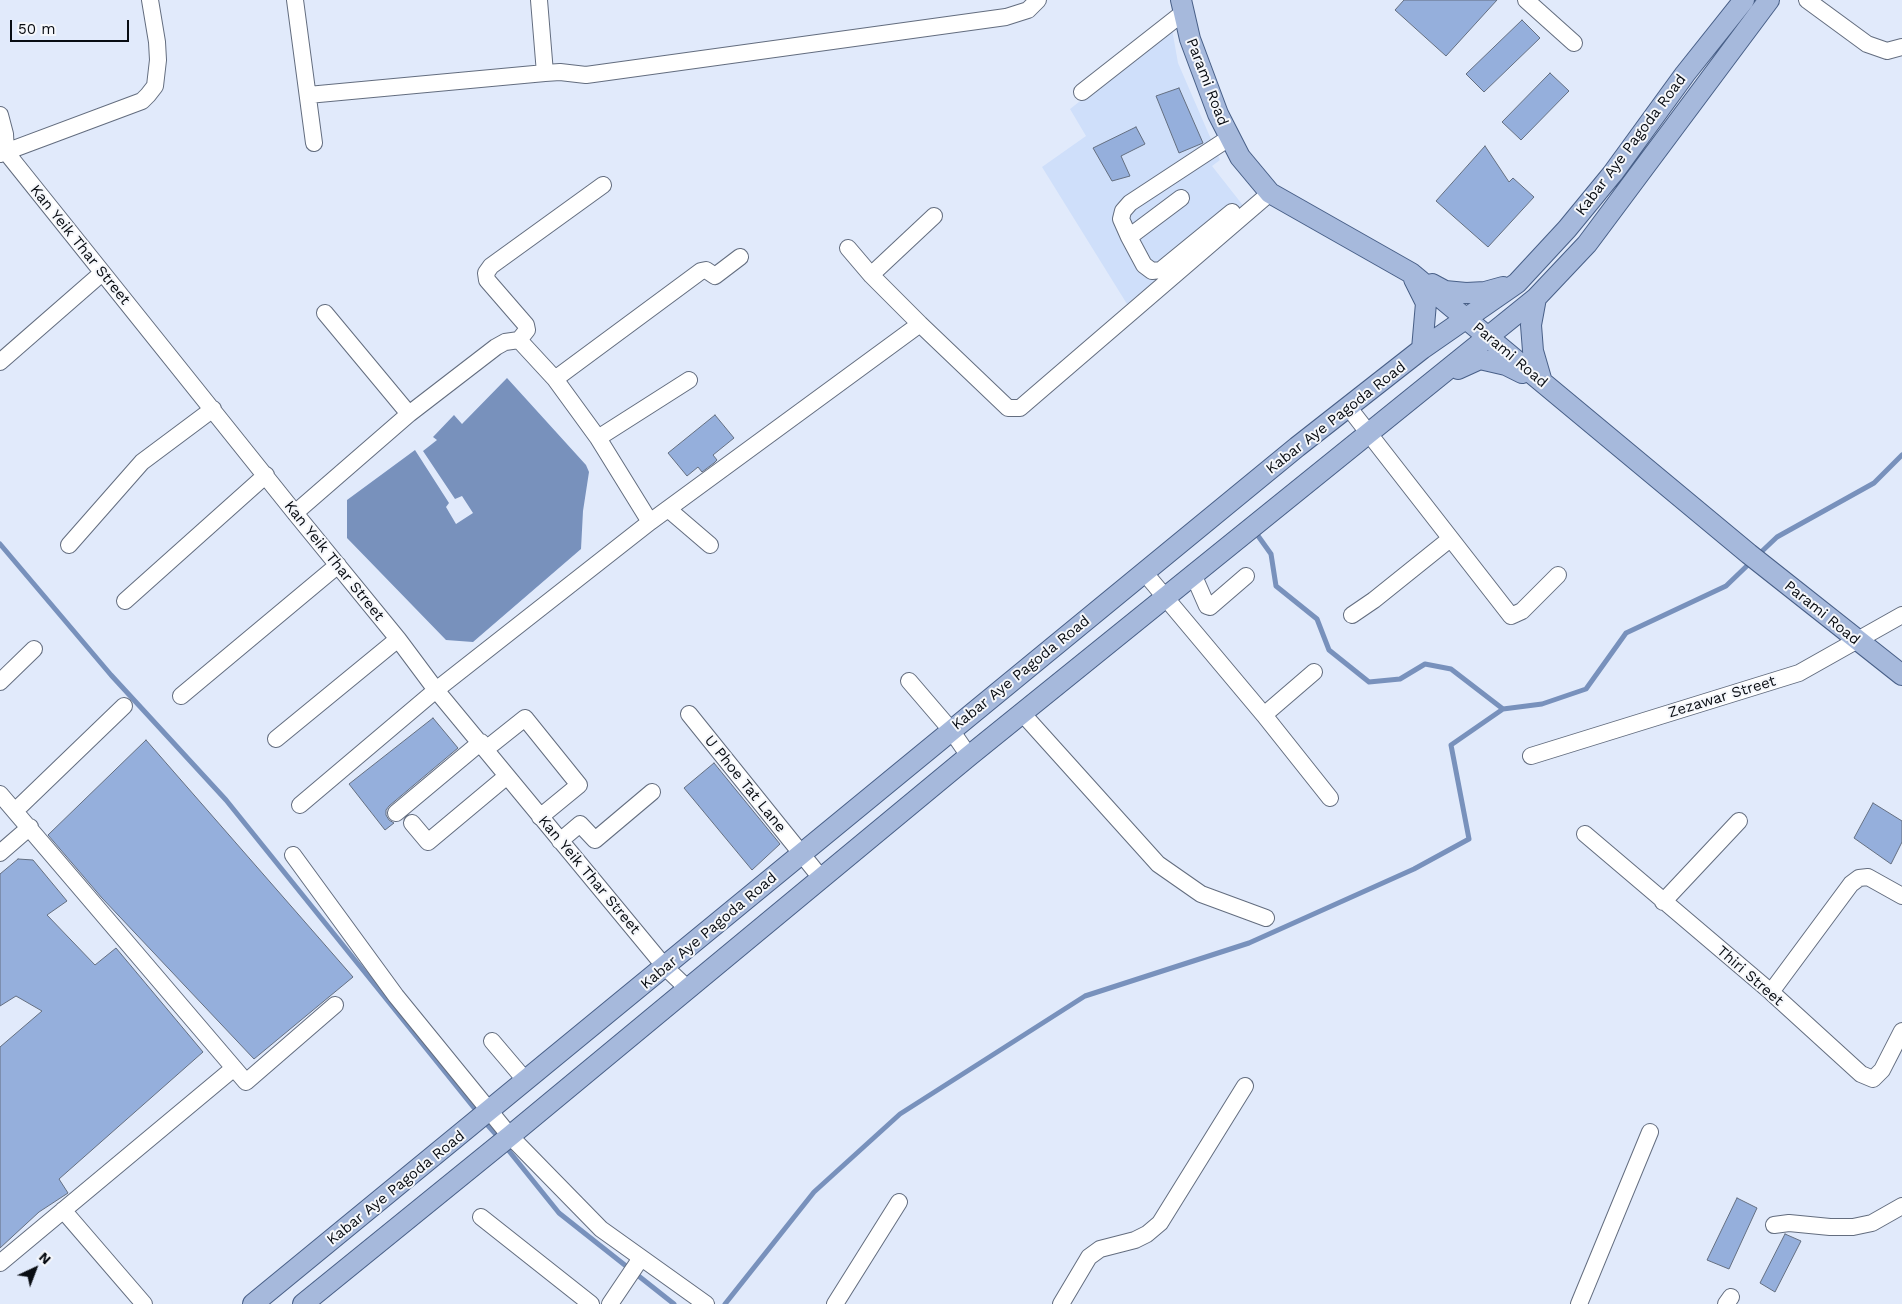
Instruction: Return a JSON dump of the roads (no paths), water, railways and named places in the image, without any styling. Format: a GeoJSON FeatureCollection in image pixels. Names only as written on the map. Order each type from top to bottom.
{"type":"FeatureCollection","features":[{"type":"Feature","properties":{"kind":"main road","name":"Kabar Aye Pagoda Road"},"geometry":{"type":"LineString","coordinates":[[253,1304],[1297,447],[1422,349],[1517,283],[1567,229],[1602,187],[1685,74],[1744,0]]}},
{"type":"Feature","properties":{"kind":"main road","name":"Kabar Aye Pagoda Road"},"geometry":{"type":"LineString","coordinates":[[302,1304],[510,1136],[1165,596],[1536,298],[1587,244],[1769,0]]}},
{"type":"Feature","properties":{"kind":"main road","name":"Parami Road"},"geometry":{"type":"LineString","coordinates":[[1182,6],[1190,40],[1218,114],[1240,157],[1267,190],[1411,273],[1489,336],[1748,554],[1902,675]]}},
{"type":"Feature","properties":{"kind":"main road"},"geometry":{"type":"LineString","coordinates":[[1685,74],[1704,88]]}},
{"type":"Feature","properties":{"kind":"main road"},"geometry":{"type":"LineString","coordinates":[[1411,273],[1445,291],[1466,293],[1485,292],[1517,283]]}},
{"type":"Feature","properties":{"kind":"main road"},"geometry":{"type":"LineString","coordinates":[[1411,273],[1426,303],[1422,349]]}},
{"type":"Feature","properties":{"kind":"main road"},"geometry":{"type":"LineString","coordinates":[[1536,298],[1531,325],[1533,351],[1542,382]]}},
{"type":"Feature","properties":{"kind":"main road"},"geometry":{"type":"LineString","coordinates":[[1439,376],[1480,359],[1506,365],[1542,382]]}},
{"type":"Feature","properties":{"kind":"main road"},"geometry":{"type":"LineString","coordinates":[[1297,447],[1318,473]]}},
{"type":"Feature","properties":{"kind":"main road"},"geometry":{"type":"LineString","coordinates":[[425,1163],[445,1188]]}},
{"type":"Feature","properties":{"kind":"street"},"geometry":{"type":"LineString","coordinates":[[0,115],[6,134],[3,153],[142,101],[155,86],[158,60],[150,0]]}},
{"type":"Feature","properties":{"kind":"street"},"geometry":{"type":"LineString","coordinates":[[295,0],[314,143]]}},
{"type":"Feature","properties":{"kind":"street"},"geometry":{"type":"LineString","coordinates":[[538,0],[545,74]]}},
{"type":"Feature","properties":{"kind":"street"},"geometry":{"type":"LineString","coordinates":[[308,95],[560,72],[586,75],[1006,17],[1028,10],[1038,0]]}},
{"type":"Feature","properties":{"kind":"street"},"geometry":{"type":"LineString","coordinates":[[1526,0],[1574,43]]}},
{"type":"Feature","properties":{"kind":"street"},"geometry":{"type":"LineString","coordinates":[[1807,0],[1867,44],[1887,51],[1902,47]]}},
{"type":"Feature","properties":{"kind":"street"},"geometry":{"type":"LineString","coordinates":[[1082,92],[1182,6]]}},
{"type":"Feature","properties":{"kind":"street"},"geometry":{"type":"LineString","coordinates":[[1230,138],[1130,203],[1123,211],[1120,219],[1144,265],[1152,271],[1161,270],[1267,190]]}},
{"type":"Feature","properties":{"kind":"street","name":"Kan Yeik Thar Street"},"geometry":{"type":"LineString","coordinates":[[3,153],[213,409],[398,639],[436,690],[483,745],[540,817],[665,967],[688,988]]}},
{"type":"Feature","properties":{"kind":"street"},"geometry":{"type":"LineString","coordinates":[[295,513],[409,414],[496,347],[505,342],[519,340],[526,330],[526,325],[487,280],[486,273],[491,266],[603,185]]}},
{"type":"Feature","properties":{"kind":"street"},"geometry":{"type":"LineString","coordinates":[[848,248],[920,324],[1008,408],[1020,408],[1267,190]]}},
{"type":"Feature","properties":{"kind":"street"},"geometry":{"type":"LineString","coordinates":[[1129,237],[1181,198]]}},
{"type":"Feature","properties":{"kind":"street"},"geometry":{"type":"LineString","coordinates":[[872,275],[934,216]]}},
{"type":"Feature","properties":{"kind":"street"},"geometry":{"type":"LineString","coordinates":[[555,379],[702,271],[706,270],[715,276],[740,257]]}},
{"type":"Feature","properties":{"kind":"street"},"geometry":{"type":"LineString","coordinates":[[0,362],[102,273]]}},
{"type":"Feature","properties":{"kind":"street"},"geometry":{"type":"LineString","coordinates":[[325,313],[409,414]]}},
{"type":"Feature","properties":{"kind":"street"},"geometry":{"type":"LineString","coordinates":[[300,805],[436,690],[650,522],[920,324]]}},
{"type":"Feature","properties":{"kind":"street"},"geometry":{"type":"LineString","coordinates":[[519,340],[555,379],[598,438],[650,522]]}},
{"type":"Feature","properties":{"kind":"street"},"geometry":{"type":"LineString","coordinates":[[598,438],[689,380]]}},
{"type":"Feature","properties":{"kind":"street"},"geometry":{"type":"LineString","coordinates":[[1348,408],[1511,616],[1522,611],[1558,575]]}},
{"type":"Feature","properties":{"kind":"street"},"geometry":{"type":"LineString","coordinates":[[69,544],[142,462],[213,409]]}},
{"type":"Feature","properties":{"kind":"street"},"geometry":{"type":"LineString","coordinates":[[125,601],[266,475]]}},
{"type":"Feature","properties":{"kind":"street"},"geometry":{"type":"LineString","coordinates":[[668,509],[710,545]]}},
{"type":"Feature","properties":{"kind":"street"},"geometry":{"type":"LineString","coordinates":[[1352,615],[1374,600],[1450,539]]}},
{"type":"Feature","properties":{"kind":"street"},"geometry":{"type":"LineString","coordinates":[[181,696],[338,565]]}},
{"type":"Feature","properties":{"kind":"street"},"geometry":{"type":"LineString","coordinates":[[1144,572],[1264,715],[1330,798]]}},
{"type":"Feature","properties":{"kind":"street"},"geometry":{"type":"LineString","coordinates":[[1193,574],[1207,606],[1210,607],[1246,576]]}},
{"type":"Feature","properties":{"kind":"street","name":"Zezawar Street"},"geometry":{"type":"LineString","coordinates":[[1531,756],[1799,673],[1902,614]]}},
{"type":"Feature","properties":{"kind":"street"},"geometry":{"type":"LineString","coordinates":[[276,739],[398,639]]}},
{"type":"Feature","properties":{"kind":"street"},"geometry":{"type":"LineString","coordinates":[[0,682],[34,649]]}},
{"type":"Feature","properties":{"kind":"street"},"geometry":{"type":"LineString","coordinates":[[1264,715],[1314,672]]}},
{"type":"Feature","properties":{"kind":"street"},"geometry":{"type":"LineString","coordinates":[[909,681],[951,730],[969,756]]}},
{"type":"Feature","properties":{"kind":"street"},"geometry":{"type":"LineString","coordinates":[[15,811],[124,706]]}},
{"type":"Feature","properties":{"kind":"street"},"geometry":{"type":"LineString","coordinates":[[1022,713],[1158,864],[1201,894],[1266,918]]}},
{"type":"Feature","properties":{"kind":"street","name":"U Phoe Tat Lane"},"geometry":{"type":"LineString","coordinates":[[689,714],[821,878]]}},
{"type":"Feature","properties":{"kind":"street"},"geometry":{"type":"LineString","coordinates":[[396,813],[483,745],[524,718],[578,785],[540,817]]}},
{"type":"Feature","properties":{"kind":"street"},"geometry":{"type":"LineString","coordinates":[[412,823],[428,842],[507,776]]}},
{"type":"Feature","properties":{"kind":"street"},"geometry":{"type":"LineString","coordinates":[[560,841],[580,824],[595,840],[652,792]]}},
{"type":"Feature","properties":{"kind":"street"},"geometry":{"type":"LineString","coordinates":[[0,794],[246,1082],[335,1005]]}},
{"type":"Feature","properties":{"kind":"street"},"geometry":{"type":"LineString","coordinates":[[1663,902],[1739,821]]}},
{"type":"Feature","properties":{"kind":"street"},"geometry":{"type":"LineString","coordinates":[[0,853],[30,827]]}},
{"type":"Feature","properties":{"kind":"street","name":"Thiri Street"},"geometry":{"type":"LineString","coordinates":[[1585,834],[1770,992],[1861,1074],[1873,1079],[1882,1070],[1902,1031]]}},
{"type":"Feature","properties":{"kind":"street"},"geometry":{"type":"LineString","coordinates":[[293,855],[484,1116],[510,1136],[601,1229],[706,1304]]}},
{"type":"Feature","properties":{"kind":"street"},"geometry":{"type":"LineString","coordinates":[[1770,992],[1851,884],[1859,878],[1868,877],[1902,896]]}},
{"type":"Feature","properties":{"kind":"street"},"geometry":{"type":"LineString","coordinates":[[492,1041],[526,1081]]}},
{"type":"Feature","properties":{"kind":"street"},"geometry":{"type":"LineString","coordinates":[[0,1263],[234,1068]]}},
{"type":"Feature","properties":{"kind":"street"},"geometry":{"type":"LineString","coordinates":[[1061,1304],[1089,1257],[1100,1249],[1135,1240],[1147,1234],[1160,1223],[1245,1086]]}},
{"type":"Feature","properties":{"kind":"street"},"geometry":{"type":"LineString","coordinates":[[1579,1304],[1650,1132]]}},
{"type":"Feature","properties":{"kind":"street"},"geometry":{"type":"LineString","coordinates":[[835,1304],[899,1202]]}},
{"type":"Feature","properties":{"kind":"street"},"geometry":{"type":"LineString","coordinates":[[1774,1225],[1789,1222],[1830,1227],[1854,1226],[1872,1223],[1902,1206]]}},
{"type":"Feature","properties":{"kind":"street"},"geometry":{"type":"LineString","coordinates":[[63,1210],[144,1304]]}},
{"type":"Feature","properties":{"kind":"street"},"geometry":{"type":"LineString","coordinates":[[481,1216],[591,1304]]}},
{"type":"Feature","properties":{"kind":"street"},"geometry":{"type":"LineString","coordinates":[[610,1304],[641,1258]]}},
{"type":"Feature","properties":{"kind":"water"},"geometry":{"type":"Polygon","coordinates":[[[507,378],[586,465],[589,472],[583,511],[581,549],[473,642],[446,640],[347,538],[347,500],[415,450],[449,503],[446,507],[456,524],[473,513],[462,496],[455,499],[423,451],[437,440],[433,437],[454,415],[462,424],[507,378]]]}},
{"type":"Feature","properties":{"kind":"waterway"},"geometry":{"type":"LineString","coordinates":[[1758,555],[1777,537],[1874,483],[1902,455]]}},
{"type":"Feature","properties":{"kind":"waterway"},"geometry":{"type":"LineString","coordinates":[[1256,533],[1271,554],[1276,586],[1317,619],[1329,650],[1369,682],[1400,679],[1425,664],[1451,669],[1503,709],[1542,704],[1586,689],[1626,633],[1726,586],[1752,561]]}},
{"type":"Feature","properties":{"kind":"waterway"},"geometry":{"type":"LineString","coordinates":[[0,544],[111,675],[226,800],[479,1114]]}},
{"type":"Feature","properties":{"kind":"waterway"},"geometry":{"type":"LineString","coordinates":[[725,1304],[814,1192],[900,1114],[1085,996],[1249,943],[1414,869],[1469,839],[1451,745],[1503,709]]}},
{"type":"Feature","properties":{"kind":"waterway"},"geometry":{"type":"LineString","coordinates":[[484,1121],[500,1139]]}},
{"type":"Feature","properties":{"kind":"waterway"},"geometry":{"type":"LineString","coordinates":[[505,1146],[559,1213],[674,1304]]}}]}
